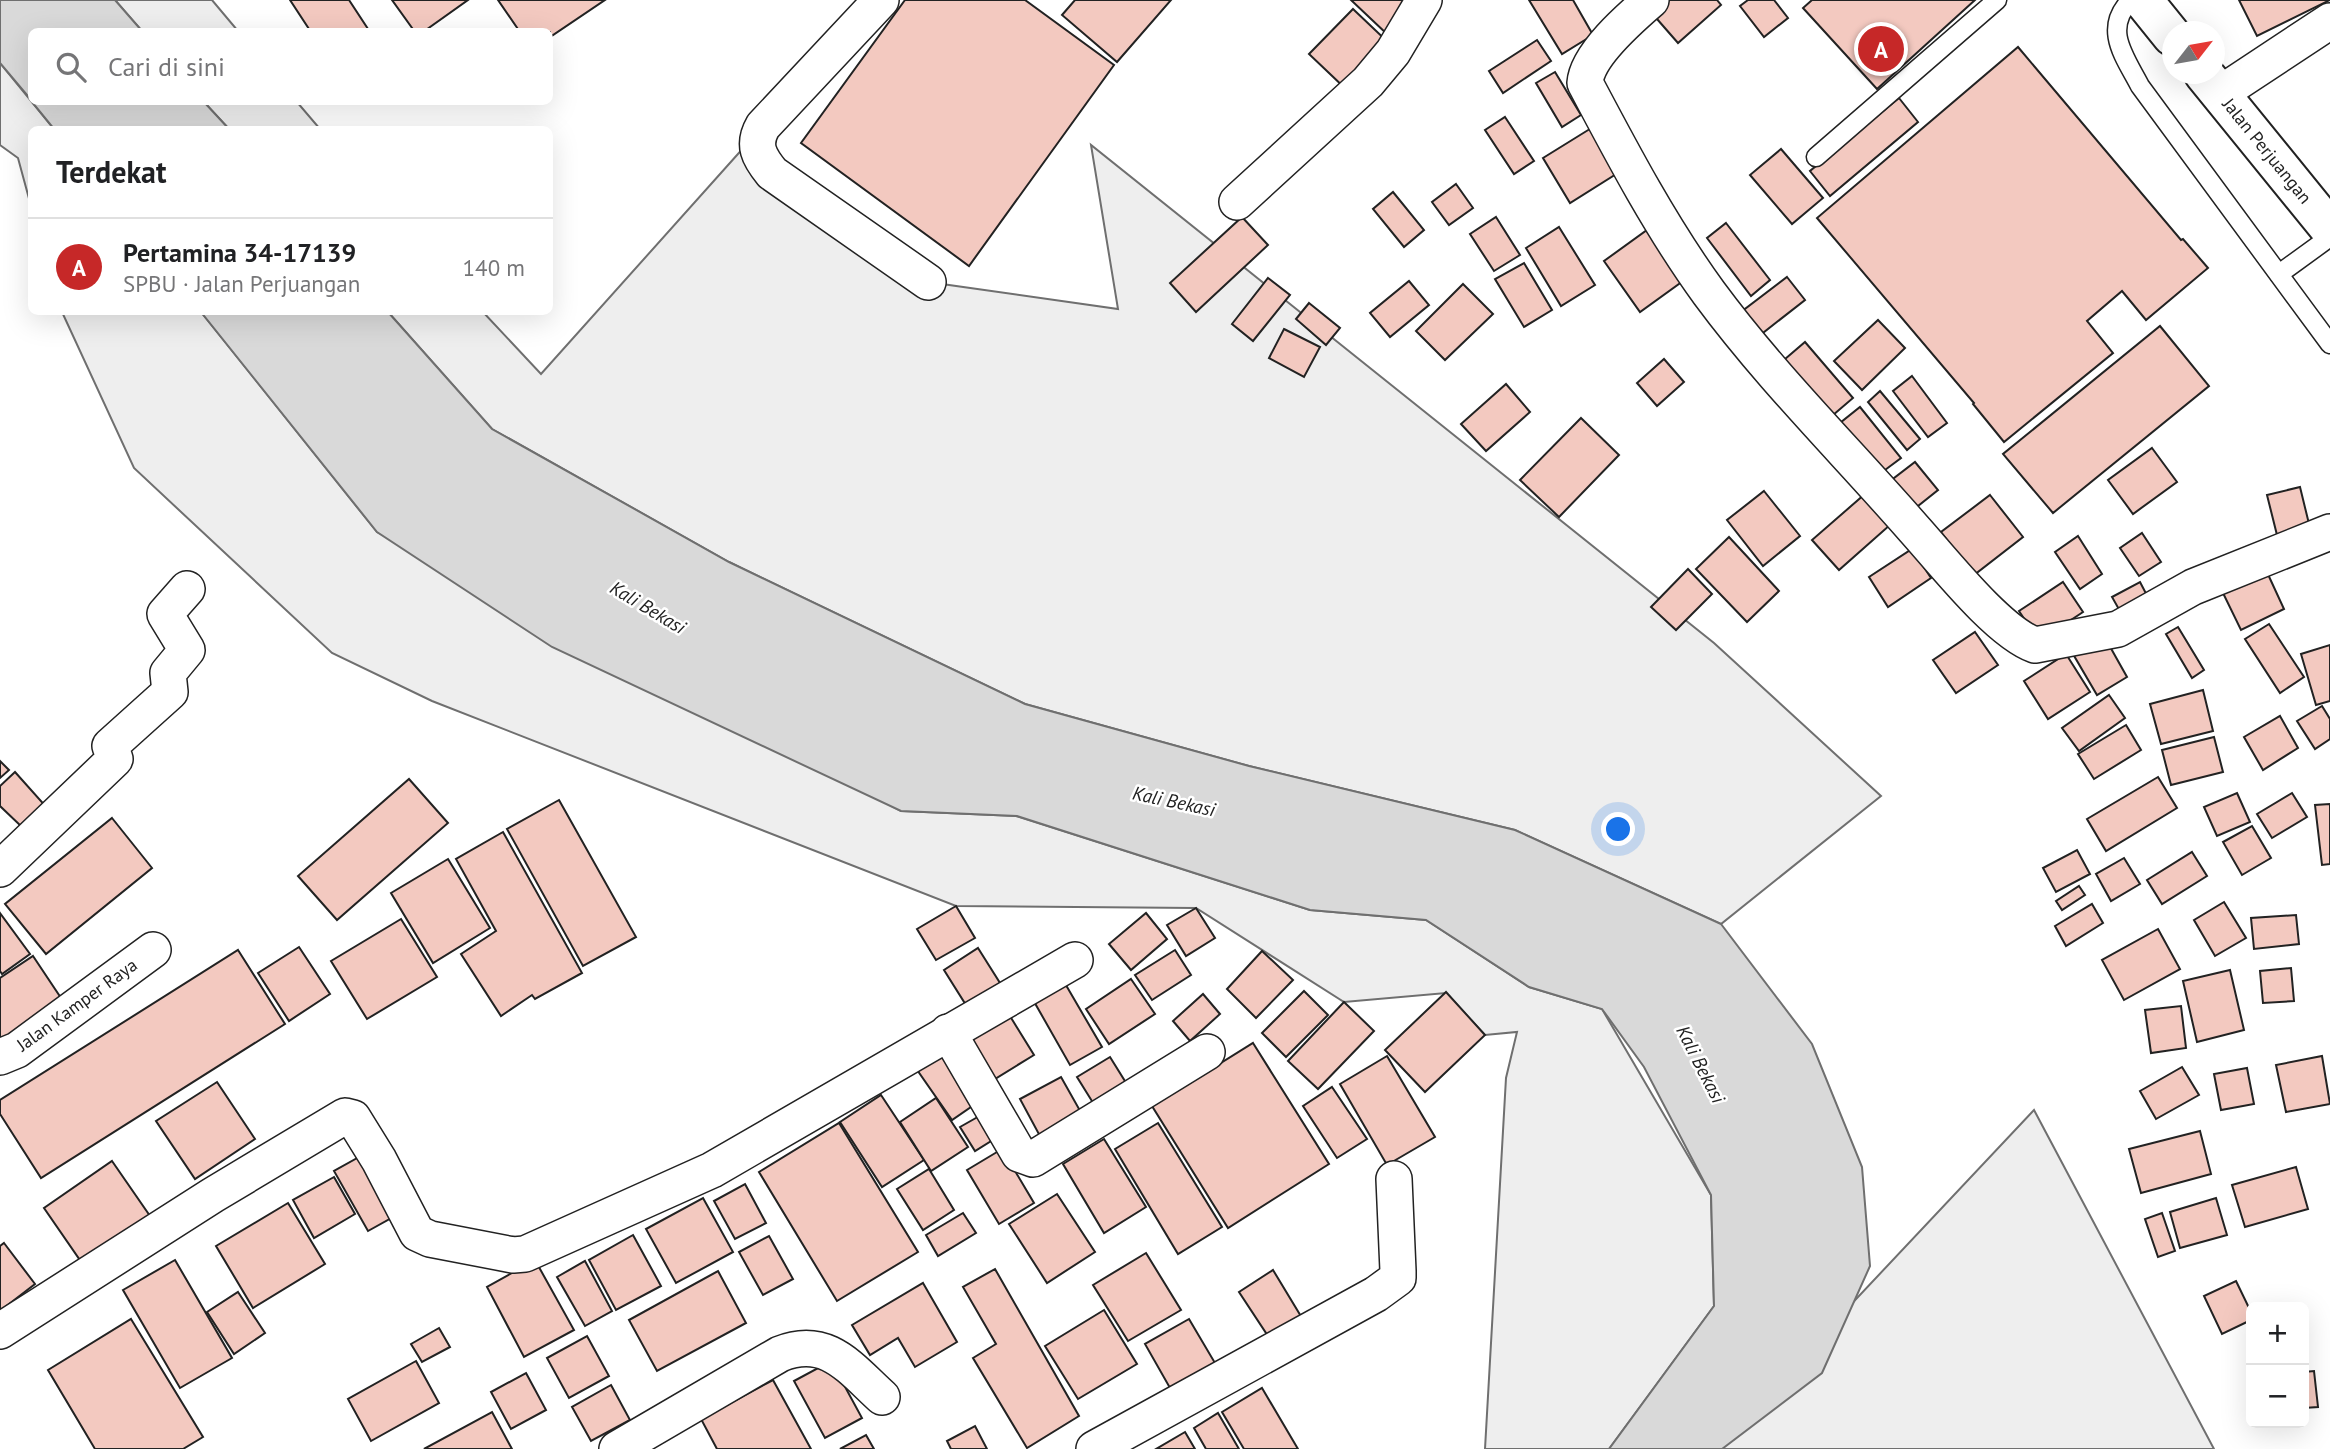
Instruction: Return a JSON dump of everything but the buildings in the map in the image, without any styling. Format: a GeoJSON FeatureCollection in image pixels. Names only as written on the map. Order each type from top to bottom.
{"type":"FeatureCollection","features":[{"type":"Feature","properties":{"kind":"main road"},"geometry":{"type":"LineString","coordinates":[[2143,0],[2162,24]]}},
{"type":"Feature","properties":{"kind":"main road","name":"Jalan Perjuangan"},"geometry":{"type":"LineString","coordinates":[[2213,84],[2326,222]]}},
{"type":"Feature","properties":{"kind":"street"},"geometry":{"type":"LineString","coordinates":[[881,0],[762,126],[757,135],[756,147],[762,161],[772,173],[928,282]]}},
{"type":"Feature","properties":{"kind":"street"},"geometry":{"type":"LineString","coordinates":[[1237,202],[1368,82],[1393,52],[1424,0]]}},
{"type":"Feature","properties":{"kind":"street"},"geometry":{"type":"LineString","coordinates":[[1651,0],[1623,25],[1593,61],[1585,75],[1584,83],[1641,189],[1708,292],[1792,396],[1868,476],[1984,607],[2023,641],[2035,645],[2118,629],[2193,587],[2330,532]]}},
{"type":"Feature","properties":{"kind":"street"},"geometry":{"type":"LineString","coordinates":[[2225,76],[2330,21]]}},
{"type":"Feature","properties":{"kind":"street"},"geometry":{"type":"LineString","coordinates":[[0,869],[114,759],[110,746],[170,692],[168,673],[187,650],[164,614],[187,589]]}},
{"type":"Feature","properties":{"kind":"street","name":"Jalan Kamper Raya"},"geometry":{"type":"LineString","coordinates":[[0,1057],[17,1051],[153,950]]}},
{"type":"Feature","properties":{"kind":"street"},"geometry":{"type":"LineString","coordinates":[[0,1331],[213,1195],[345,1116],[352,1118],[379,1160],[417,1233],[430,1239],[525,1255],[712,1170],[1075,960]]}},
{"type":"Feature","properties":{"kind":"street"},"geometry":{"type":"LineString","coordinates":[[948,1032],[1019,1154],[1033,1159],[1207,1052]]}},
{"type":"Feature","properties":{"kind":"street"},"geometry":{"type":"LineString","coordinates":[[1094,1449],[1394,1282],[1398,1278],[1394,1179]]}},
{"type":"Feature","properties":{"kind":"street"},"geometry":{"type":"LineString","coordinates":[[617,1449],[780,1354],[796,1348],[829,1352],[842,1360],[882,1397]]}},
{"type":"Feature","properties":{"kind":"lane"},"geometry":{"type":"LineString","coordinates":[[1816,158],[1997,0]]}},
{"type":"Feature","properties":{"kind":"lane"},"geometry":{"type":"LineString","coordinates":[[2131,0],[2119,14],[2116,27],[2123,52],[2140,86],[2330,344]]}},
{"type":"Feature","properties":{"kind":"lane"},"geometry":{"type":"LineString","coordinates":[[2278,274],[2326,222]]}},
{"type":"Feature","properties":{"kind":"shaded area"},"geometry":{"type":"Polygon","coordinates":[[[115,0],[212,0],[235,28],[139,28],[115,0]]]}},
{"type":"Feature","properties":{"kind":"shaded area"},"geometry":{"type":"Polygon","coordinates":[[[0,63],[28,97],[28,105],[34,105],[52,126],[28,126],[28,195],[18,158],[0,145],[0,63]]]}},
{"type":"Feature","properties":{"kind":"shaded area"},"geometry":{"type":"Polygon","coordinates":[[[207,105],[300,105],[317,126],[226,126],[207,105]]]}},
{"type":"Feature","properties":{"kind":"shaded area"},"geometry":{"type":"Polygon","coordinates":[[[763,126],[756,147],[928,282],[1118,309],[1091,145],[1714,643],[1881,796],[1721,924],[1515,830],[1249,766],[1025,704],[729,562],[492,429],[391,315],[486,315],[541,374],[763,126]]]}},
{"type":"Feature","properties":{"kind":"shaded area"},"geometry":{"type":"Polygon","coordinates":[[[63,315],[203,315],[377,532],[901,811],[1016,816],[1310,910],[1426,920],[1529,987],[1602,1009],[1711,1195],[1714,1306],[1609,1449],[1485,1449],[1506,1078],[1517,1032],[1485,1035],[1446,993],[1344,1002],[1196,908],[956,906],[432,701],[332,653],[134,468],[63,315]]]}},
{"type":"Feature","properties":{"kind":"shaded area"},"geometry":{"type":"Polygon","coordinates":[[[2034,1110],[2214,1449],[1715,1449],[2034,1110]]]}},
{"type":"Feature","properties":{"kind":"water"},"geometry":{"type":"Polygon","coordinates":[[[0,0],[115,0],[139,28],[28,28],[28,96],[0,63],[0,0]]]}},
{"type":"Feature","properties":{"kind":"water"},"geometry":{"type":"Polygon","coordinates":[[[34,105],[207,105],[226,126],[52,126],[34,105]]]}},
{"type":"Feature","properties":{"kind":"water","name":"Kali Bekasi"},"geometry":{"type":"Polygon","coordinates":[[[203,315],[391,315],[492,429],[729,562],[1025,704],[1249,766],[1515,830],[1721,924],[1812,1044],[1862,1167],[1870,1266],[1822,1373],[1722,1449],[1609,1449],[1714,1306],[1711,1195],[1644,1067],[1602,1009],[1529,987],[1426,920],[1310,910],[1017,816],[901,811],[552,647],[377,532],[203,315]]]}},
{"type":"Feature","properties":{"kind":"place","name":"Pertamina 34-17139"},"geometry":{"type":"Point","coordinates":[1881,49]}}]}
